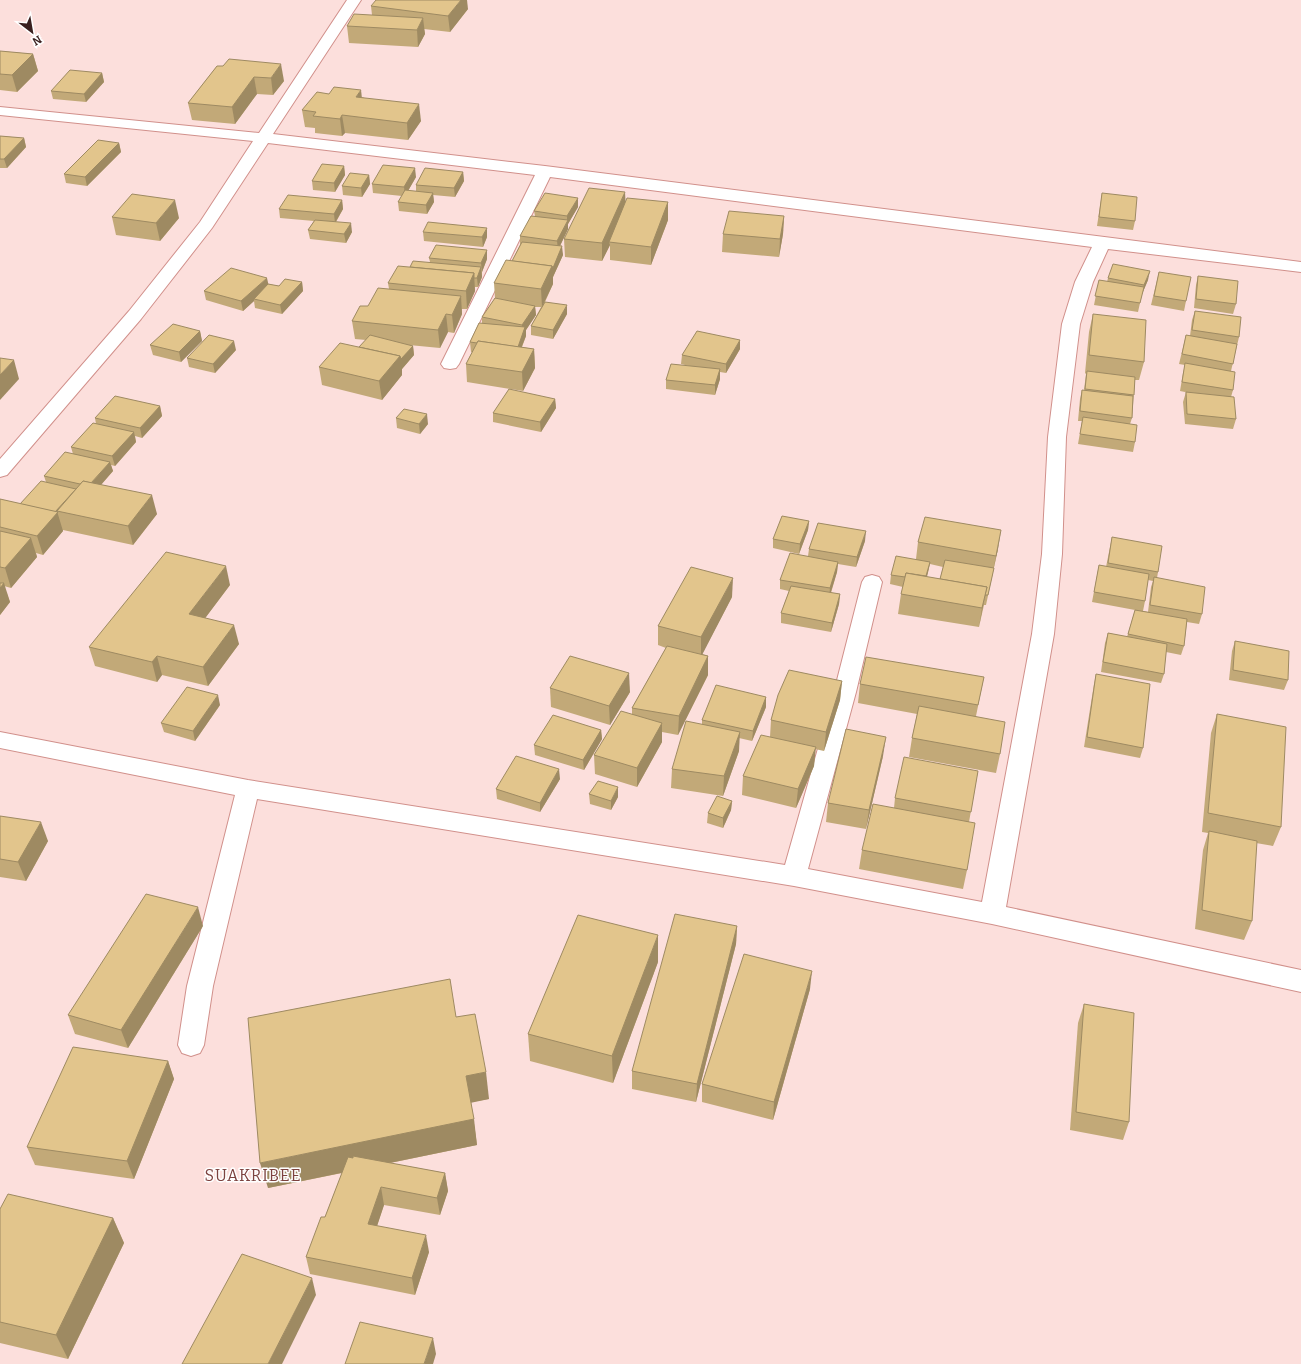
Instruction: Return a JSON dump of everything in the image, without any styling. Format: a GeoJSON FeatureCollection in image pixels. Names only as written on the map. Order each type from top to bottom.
{"type":"FeatureCollection","features":[{"type":"Feature","properties":{"kind":"street"},"geometry":{"type":"LineString","coordinates":[[0,471],[135,315],[202,231],[264,139],[354,0]]}},
{"type":"Feature","properties":{"kind":"street"},"geometry":{"type":"LineString","coordinates":[[0,111],[545,171],[1151,250],[1301,267]]}},
{"type":"Feature","properties":{"kind":"street"},"geometry":{"type":"LineString","coordinates":[[450,364],[545,171]]}},
{"type":"Feature","properties":{"kind":"street"},"geometry":{"type":"LineString","coordinates":[[992,914],[1043,634],[1052,554],[1057,437],[1071,324],[1084,282],[1102,243]]}},
{"type":"Feature","properties":{"kind":"street"},"geometry":{"type":"LineString","coordinates":[[794,876],[845,692],[872,582]]}},
{"type":"Feature","properties":{"kind":"street"},"geometry":{"type":"LineString","coordinates":[[0,740],[248,789],[794,876],[992,914],[1301,981]]}},
{"type":"Feature","properties":{"kind":"street"},"geometry":{"type":"LineString","coordinates":[[191,1045],[200,986],[248,789]]}},
{"type":"Feature","properties":{"kind":"building"},"geometry":{"type":"Polygon","coordinates":[[[376,0],[461,0],[448,16],[371,6],[376,0]]]}},
{"type":"Feature","properties":{"kind":"building"},"geometry":{"type":"Polygon","coordinates":[[[354,14],[423,18],[417,30],[347,26],[354,14]]]}},
{"type":"Feature","properties":{"kind":"building"},"geometry":{"type":"Polygon","coordinates":[[[0,51],[33,54],[12,75],[0,74],[0,51]]]}},
{"type":"Feature","properties":{"kind":"building"},"geometry":{"type":"Polygon","coordinates":[[[229,59],[281,64],[271,78],[254,77],[232,107],[188,103],[217,66],[223,66],[229,59]]]}},
{"type":"Feature","properties":{"kind":"building"},"geometry":{"type":"Polygon","coordinates":[[[70,70],[102,73],[84,94],[51,91],[70,70]]]}},
{"type":"Feature","properties":{"kind":"building"},"geometry":{"type":"Polygon","coordinates":[[[334,87],[361,90],[356,97],[419,104],[407,123],[342,115],[340,119],[313,116],[316,112],[302,110],[317,92],[329,94],[334,87]]]}},
{"type":"Feature","properties":{"kind":"building"},"geometry":{"type":"Polygon","coordinates":[[[0,136],[24,138],[4,159],[0,159],[0,136]]]}},
{"type":"Feature","properties":{"kind":"building"},"geometry":{"type":"Polygon","coordinates":[[[98,140],[119,143],[85,177],[64,174],[98,140]]]}},
{"type":"Feature","properties":{"kind":"building"},"geometry":{"type":"Polygon","coordinates":[[[322,164],[344,166],[334,183],[312,181],[322,164]]]}},
{"type":"Feature","properties":{"kind":"building"},"geometry":{"type":"Polygon","coordinates":[[[383,165],[415,168],[404,187],[372,184],[383,165]]]}},
{"type":"Feature","properties":{"kind":"building"},"geometry":{"type":"Polygon","coordinates":[[[425,168],[463,172],[454,188],[416,185],[425,168]]]}},
{"type":"Feature","properties":{"kind":"building"},"geometry":{"type":"Polygon","coordinates":[[[350,173],[369,175],[361,188],[342,186],[350,173]]]}},
{"type":"Feature","properties":{"kind":"building"},"geometry":{"type":"Polygon","coordinates":[[[589,188],[625,192],[602,243],[564,239],[589,188]]]}},
{"type":"Feature","properties":{"kind":"building"},"geometry":{"type":"Polygon","coordinates":[[[405,190],[433,193],[426,205],[398,202],[405,190]]]}},
{"type":"Feature","properties":{"kind":"building"},"geometry":{"type":"Polygon","coordinates":[[[545,193],[578,198],[567,216],[534,211],[545,193]]]}},
{"type":"Feature","properties":{"kind":"building"},"geometry":{"type":"Polygon","coordinates":[[[1102,193],[1137,197],[1135,221],[1099,217],[1102,193]]]}},
{"type":"Feature","properties":{"kind":"building"},"geometry":{"type":"Polygon","coordinates":[[[132,194],[175,200],[156,223],[112,217],[132,194]]]}},
{"type":"Feature","properties":{"kind":"building"},"geometry":{"type":"Polygon","coordinates":[[[288,195],[342,200],[334,214],[279,209],[288,195]]]}},
{"type":"Feature","properties":{"kind":"building"},"geometry":{"type":"Polygon","coordinates":[[[627,198],[668,202],[651,247],[609,242],[627,198]]]}},
{"type":"Feature","properties":{"kind":"building"},"geometry":{"type":"Polygon","coordinates":[[[729,211],[784,216],[780,239],[723,234],[729,211]]]}},
{"type":"Feature","properties":{"kind":"building"},"geometry":{"type":"Polygon","coordinates":[[[531,216],[568,220],[557,241],[520,236],[531,216]]]}},
{"type":"Feature","properties":{"kind":"building"},"geometry":{"type":"Polygon","coordinates":[[[315,220],[351,223],[344,234],[308,230],[315,220]]]}},
{"type":"Feature","properties":{"kind":"building"},"geometry":{"type":"Polygon","coordinates":[[[428,222],[487,228],[482,237],[423,232],[428,222]]]}},
{"type":"Feature","properties":{"kind":"building"},"geometry":{"type":"Polygon","coordinates":[[[522,242],[562,246],[553,268],[552,266],[512,261],[522,242]]]}},
{"type":"Feature","properties":{"kind":"building"},"geometry":{"type":"Polygon","coordinates":[[[436,245],[487,250],[481,263],[429,258],[436,245]]]}},
{"type":"Feature","properties":{"kind":"building"},"geometry":{"type":"Polygon","coordinates":[[[506,260],[552,266],[541,289],[494,283],[506,260]]]}},
{"type":"Feature","properties":{"kind":"building"},"geometry":{"type":"Polygon","coordinates":[[[413,261],[481,267],[477,278],[474,278],[474,273],[410,267],[413,261]]]}},
{"type":"Feature","properties":{"kind":"building"},"geometry":{"type":"Polygon","coordinates":[[[1113,264],[1150,271],[1144,285],[1108,278],[1113,264]]]}},
{"type":"Feature","properties":{"kind":"building"},"geometry":{"type":"Polygon","coordinates":[[[398,266],[474,273],[466,291],[388,283],[398,266]]]}},
{"type":"Feature","properties":{"kind":"building"},"geometry":{"type":"Polygon","coordinates":[[[231,268],[267,278],[241,301],[204,291],[231,268]]]}},
{"type":"Feature","properties":{"kind":"building"},"geometry":{"type":"Polygon","coordinates":[[[1159,272],[1191,277],[1186,301],[1154,296],[1159,272]]]}},
{"type":"Feature","properties":{"kind":"building"},"geometry":{"type":"Polygon","coordinates":[[[1198,276],[1238,281],[1236,304],[1196,299],[1198,276]]]}},
{"type":"Feature","properties":{"kind":"building"},"geometry":{"type":"Polygon","coordinates":[[[285,279],[302,282],[280,305],[254,299],[268,284],[279,286],[285,279]]]}},
{"type":"Feature","properties":{"kind":"building"},"geometry":{"type":"Polygon","coordinates":[[[1099,280],[1144,287],[1140,303],[1095,296],[1099,280]]]}},
{"type":"Feature","properties":{"kind":"building"},"geometry":{"type":"Polygon","coordinates":[[[378,288],[461,296],[452,315],[446,314],[438,330],[352,321],[360,306],[368,306],[378,288]]]}},
{"type":"Feature","properties":{"kind":"building"},"geometry":{"type":"Polygon","coordinates":[[[495,298],[535,306],[522,325],[482,317],[495,298]]]}},
{"type":"Feature","properties":{"kind":"building"},"geometry":{"type":"Polygon","coordinates":[[[545,302],[567,305],[553,330],[531,326],[545,302]]]}},
{"type":"Feature","properties":{"kind":"building"},"geometry":{"type":"Polygon","coordinates":[[[1195,311],[1241,317],[1239,337],[1192,330],[1195,311]]]}},
{"type":"Feature","properties":{"kind":"building"},"geometry":{"type":"Polygon","coordinates":[[[1093,314],[1146,320],[1144,362],[1089,355],[1093,314]]]}},
{"type":"Feature","properties":{"kind":"building"},"geometry":{"type":"Polygon","coordinates":[[[479,323],[525,327],[518,347],[478,341],[477,343],[470,342],[479,323]]]}},
{"type":"Feature","properties":{"kind":"building"},"geometry":{"type":"Polygon","coordinates":[[[173,324],[200,331],[179,352],[150,345],[173,324]]]}},
{"type":"Feature","properties":{"kind":"building"},"geometry":{"type":"Polygon","coordinates":[[[697,331],[740,340],[726,364],[682,355],[697,331]]]}},
{"type":"Feature","properties":{"kind":"building"},"geometry":{"type":"Polygon","coordinates":[[[209,335],[234,341],[213,364],[187,358],[209,335]]]}},
{"type":"Feature","properties":{"kind":"building"},"geometry":{"type":"Polygon","coordinates":[[[370,335],[413,346],[401,359],[400,356],[359,347],[370,335]]]}},
{"type":"Feature","properties":{"kind":"building"},"geometry":{"type":"Polygon","coordinates":[[[1186,335],[1237,344],[1233,364],[1182,354],[1186,335]]]}},
{"type":"Feature","properties":{"kind":"building"},"geometry":{"type":"Polygon","coordinates":[[[478,341],[534,349],[522,372],[466,364],[478,341]]]}},
{"type":"Feature","properties":{"kind":"building"},"geometry":{"type":"Polygon","coordinates":[[[340,343],[400,356],[379,381],[319,367],[340,343]]]}},
{"type":"Feature","properties":{"kind":"building"},"geometry":{"type":"Polygon","coordinates":[[[0,358],[14,360],[0,375],[0,358]]]}},
{"type":"Feature","properties":{"kind":"building"},"geometry":{"type":"Polygon","coordinates":[[[1185,363],[1235,372],[1233,390],[1182,382],[1185,363]]]}},
{"type":"Feature","properties":{"kind":"building"},"geometry":{"type":"Polygon","coordinates":[[[671,364],[720,369],[715,385],[666,380],[671,364]]]}},
{"type":"Feature","properties":{"kind":"building"},"geometry":{"type":"Polygon","coordinates":[[[1087,371],[1135,377],[1134,395],[1085,389],[1087,371]]]}},
{"type":"Feature","properties":{"kind":"building"},"geometry":{"type":"Polygon","coordinates":[[[509,389],[555,399],[540,422],[493,413],[509,389]]]}},
{"type":"Feature","properties":{"kind":"building"},"geometry":{"type":"Polygon","coordinates":[[[1082,390],[1133,396],[1132,418],[1080,411],[1082,390]]]}},
{"type":"Feature","properties":{"kind":"building"},"geometry":{"type":"Polygon","coordinates":[[[1186,392],[1234,397],[1236,419],[1187,414],[1186,392]]]}},
{"type":"Feature","properties":{"kind":"building"},"geometry":{"type":"Polygon","coordinates":[[[115,396],[160,406],[140,428],[95,418],[115,396]]]}},
{"type":"Feature","properties":{"kind":"building"},"geometry":{"type":"Polygon","coordinates":[[[404,409],[427,414],[419,424],[396,418],[404,409]]]}},
{"type":"Feature","properties":{"kind":"building"},"geometry":{"type":"Polygon","coordinates":[[[1083,417],[1137,425],[1135,442],[1080,434],[1083,417]]]}},
{"type":"Feature","properties":{"kind":"building"},"geometry":{"type":"Polygon","coordinates":[[[93,423],[134,432],[112,456],[71,447],[93,423]]]}},
{"type":"Feature","properties":{"kind":"building"},"geometry":{"type":"Polygon","coordinates":[[[65,452],[110,462],[91,483],[83,481],[80,484],[44,476],[65,452]]]}},
{"type":"Feature","properties":{"kind":"building"},"geometry":{"type":"Polygon","coordinates":[[[41,481],[76,489],[55,512],[20,504],[41,481]]]}},
{"type":"Feature","properties":{"kind":"building"},"geometry":{"type":"Polygon","coordinates":[[[83,481],[152,495],[128,526],[57,511],[83,481]]]}},
{"type":"Feature","properties":{"kind":"building"},"geometry":{"type":"Polygon","coordinates":[[[0,499],[58,512],[37,536],[0,527],[0,499]]]}},
{"type":"Feature","properties":{"kind":"building"},"geometry":{"type":"Polygon","coordinates":[[[782,516],[809,521],[800,544],[773,539],[782,516]]]}},
{"type":"Feature","properties":{"kind":"building"},"geometry":{"type":"Polygon","coordinates":[[[925,517],[1001,530],[996,556],[918,542],[925,517]]]}},
{"type":"Feature","properties":{"kind":"building"},"geometry":{"type":"Polygon","coordinates":[[[818,523],[866,531],[857,557],[809,549],[818,523]]]}},
{"type":"Feature","properties":{"kind":"building"},"geometry":{"type":"Polygon","coordinates":[[[0,531],[31,538],[5,568],[0,567],[0,531]]]}},
{"type":"Feature","properties":{"kind":"building"},"geometry":{"type":"Polygon","coordinates":[[[1112,537],[1162,546],[1158,572],[1108,563],[1112,537]]]}},
{"type":"Feature","properties":{"kind":"building"},"geometry":{"type":"Polygon","coordinates":[[[166,552],[226,566],[189,614],[234,625],[203,667],[157,656],[152,662],[89,647],[166,552]]]}},
{"type":"Feature","properties":{"kind":"building"},"geometry":{"type":"Polygon","coordinates":[[[790,553],[838,562],[830,588],[780,580],[790,553]]]}},
{"type":"Feature","properties":{"kind":"building"},"geometry":{"type":"Polygon","coordinates":[[[896,556],[930,562],[926,576],[906,573],[905,577],[891,575],[896,556]]]}},
{"type":"Feature","properties":{"kind":"building"},"geometry":{"type":"Polygon","coordinates":[[[945,560],[994,568],[988,595],[985,595],[987,587],[940,579],[945,560]]]}},
{"type":"Feature","properties":{"kind":"building"},"geometry":{"type":"Polygon","coordinates":[[[1099,565],[1149,574],[1145,601],[1094,592],[1099,565]]]}},
{"type":"Feature","properties":{"kind":"building"},"geometry":{"type":"Polygon","coordinates":[[[691,567],[733,578],[701,637],[658,626],[691,567]]]}},
{"type":"Feature","properties":{"kind":"building"},"geometry":{"type":"Polygon","coordinates":[[[906,573],[987,587],[982,608],[901,594],[906,573]]]}},
{"type":"Feature","properties":{"kind":"building"},"geometry":{"type":"Polygon","coordinates":[[[1154,577],[1205,587],[1202,614],[1150,605],[1154,577]]]}},
{"type":"Feature","properties":{"kind":"building"},"geometry":{"type":"Polygon","coordinates":[[[791,586],[840,594],[832,623],[781,613],[791,586]]]}},
{"type":"Feature","properties":{"kind":"building"},"geometry":{"type":"Polygon","coordinates":[[[1135,610],[1187,619],[1184,646],[1128,634],[1135,610]]]}},
{"type":"Feature","properties":{"kind":"building"},"geometry":{"type":"Polygon","coordinates":[[[1108,633],[1167,644],[1164,674],[1103,662],[1108,633]]]}},
{"type":"Feature","properties":{"kind":"building"},"geometry":{"type":"Polygon","coordinates":[[[1235,641],[1289,651],[1288,680],[1233,670],[1235,641]]]}},
{"type":"Feature","properties":{"kind":"building"},"geometry":{"type":"Polygon","coordinates":[[[667,646],[708,656],[679,716],[632,708],[667,646]]]}},
{"type":"Feature","properties":{"kind":"building"},"geometry":{"type":"Polygon","coordinates":[[[570,656],[629,673],[609,706],[550,688],[570,656]]]}},
{"type":"Feature","properties":{"kind":"building"},"geometry":{"type":"Polygon","coordinates":[[[866,657],[984,677],[978,705],[860,684],[866,657]]]}},
{"type":"Feature","properties":{"kind":"building"},"geometry":{"type":"Polygon","coordinates":[[[789,670],[842,681],[826,732],[771,720],[778,695],[789,670]]]}},
{"type":"Feature","properties":{"kind":"building"},"geometry":{"type":"Polygon","coordinates":[[[1096,674],[1150,684],[1143,748],[1087,737],[1096,674]]]}},
{"type":"Feature","properties":{"kind":"building"},"geometry":{"type":"Polygon","coordinates":[[[716,685],[766,697],[753,731],[702,720],[716,685]]]}},
{"type":"Feature","properties":{"kind":"building"},"geometry":{"type":"Polygon","coordinates":[[[187,687],[218,695],[193,731],[161,723],[187,687]]]}},
{"type":"Feature","properties":{"kind":"building"},"geometry":{"type":"Polygon","coordinates":[[[919,706],[1005,722],[1000,754],[912,738],[919,706]]]}},
{"type":"Feature","properties":{"kind":"building"},"geometry":{"type":"Polygon","coordinates":[[[621,711],[662,723],[637,768],[594,755],[621,711]]]}},
{"type":"Feature","properties":{"kind":"building"},"geometry":{"type":"Polygon","coordinates":[[[1217,714],[1286,727],[1281,827],[1208,813],[1217,714]]]}},
{"type":"Feature","properties":{"kind":"building"},"geometry":{"type":"Polygon","coordinates":[[[553,715],[601,730],[583,760],[534,745],[553,715]]]}},
{"type":"Feature","properties":{"kind":"building"},"geometry":{"type":"Polygon","coordinates":[[[686,721],[740,732],[724,776],[672,769],[686,721]]]}},
{"type":"Feature","properties":{"kind":"building"},"geometry":{"type":"Polygon","coordinates":[[[846,729],[886,737],[869,810],[828,803],[846,729]]]}},
{"type":"Feature","properties":{"kind":"building"},"geometry":{"type":"Polygon","coordinates":[[[761,735],[816,747],[798,789],[743,776],[761,735]]]}},
{"type":"Feature","properties":{"kind":"building"},"geometry":{"type":"Polygon","coordinates":[[[516,756],[559,769],[540,803],[496,789],[516,756]]]}},
{"type":"Feature","properties":{"kind":"building"},"geometry":{"type":"Polygon","coordinates":[[[904,757],[978,771],[971,812],[895,798],[904,757]]]}},
{"type":"Feature","properties":{"kind":"building"},"geometry":{"type":"Polygon","coordinates":[[[598,781],[618,787],[611,801],[589,794],[598,781]]]}},
{"type":"Feature","properties":{"kind":"building"},"geometry":{"type":"Polygon","coordinates":[[[717,796],[732,801],[723,818],[708,813],[717,796]]]}},
{"type":"Feature","properties":{"kind":"building"},"geometry":{"type":"Polygon","coordinates":[[[873,804],[975,823],[967,870],[862,850],[873,804]]]}},
{"type":"Feature","properties":{"kind":"building"},"geometry":{"type":"Polygon","coordinates":[[[0,816],[41,822],[18,862],[0,859],[0,816]]]}},
{"type":"Feature","properties":{"kind":"building"},"geometry":{"type":"Polygon","coordinates":[[[1209,831],[1257,841],[1252,921],[1202,910],[1209,831]]]}},
{"type":"Feature","properties":{"kind":"building"},"geometry":{"type":"Polygon","coordinates":[[[146,894],[198,907],[121,1030],[68,1015],[146,894]]]}},
{"type":"Feature","properties":{"kind":"building"},"geometry":{"type":"Polygon","coordinates":[[[675,914],[737,926],[697,1084],[632,1071],[675,914]]]}},
{"type":"Feature","properties":{"kind":"building"},"geometry":{"type":"Polygon","coordinates":[[[578,915],[658,935],[612,1056],[528,1034],[578,915]]]}},
{"type":"Feature","properties":{"kind":"building"},"geometry":{"type":"Polygon","coordinates":[[[744,954],[812,971],[774,1102],[702,1084],[744,954]]]}},
{"type":"Feature","properties":{"kind":"building"},"geometry":{"type":"Polygon","coordinates":[[[450,979],[456,1017],[475,1014],[486,1072],[466,1076],[474,1119],[260,1163],[248,1018],[450,979]]]}},
{"type":"Feature","properties":{"kind":"building"},"geometry":{"type":"Polygon","coordinates":[[[1084,1004],[1134,1013],[1129,1122],[1076,1112],[1084,1004]]]}},
{"type":"Feature","properties":{"kind":"building"},"geometry":{"type":"Polygon","coordinates":[[[73,1047],[168,1061],[127,1161],[27,1147],[73,1047]]]}},
{"type":"Feature","properties":{"kind":"building"},"geometry":{"type":"Polygon","coordinates":[[[353,1156],[445,1173],[437,1198],[381,1187],[368,1224],[426,1235],[412,1278],[306,1257],[321,1217],[325,1217],[348,1157],[353,1158],[353,1156]]]}},
{"type":"Feature","properties":{"kind":"building"},"geometry":{"type":"Polygon","coordinates":[[[8,1194],[113,1218],[56,1335],[0,1322],[0,1209],[8,1194]]]}},
{"type":"Feature","properties":{"kind":"building"},"geometry":{"type":"Polygon","coordinates":[[[242,1254],[312,1278],[268,1364],[182,1364],[242,1254]]]}},
{"type":"Feature","properties":{"kind":"building"},"geometry":{"type":"Polygon","coordinates":[[[360,1322],[433,1338],[424,1364],[345,1364],[360,1322]]]}},
{"type":"Feature","properties":{"kind":"district","name":"SUAKRIBEE"},"geometry":{"type":"Point","coordinates":[253,1175]}}]}
